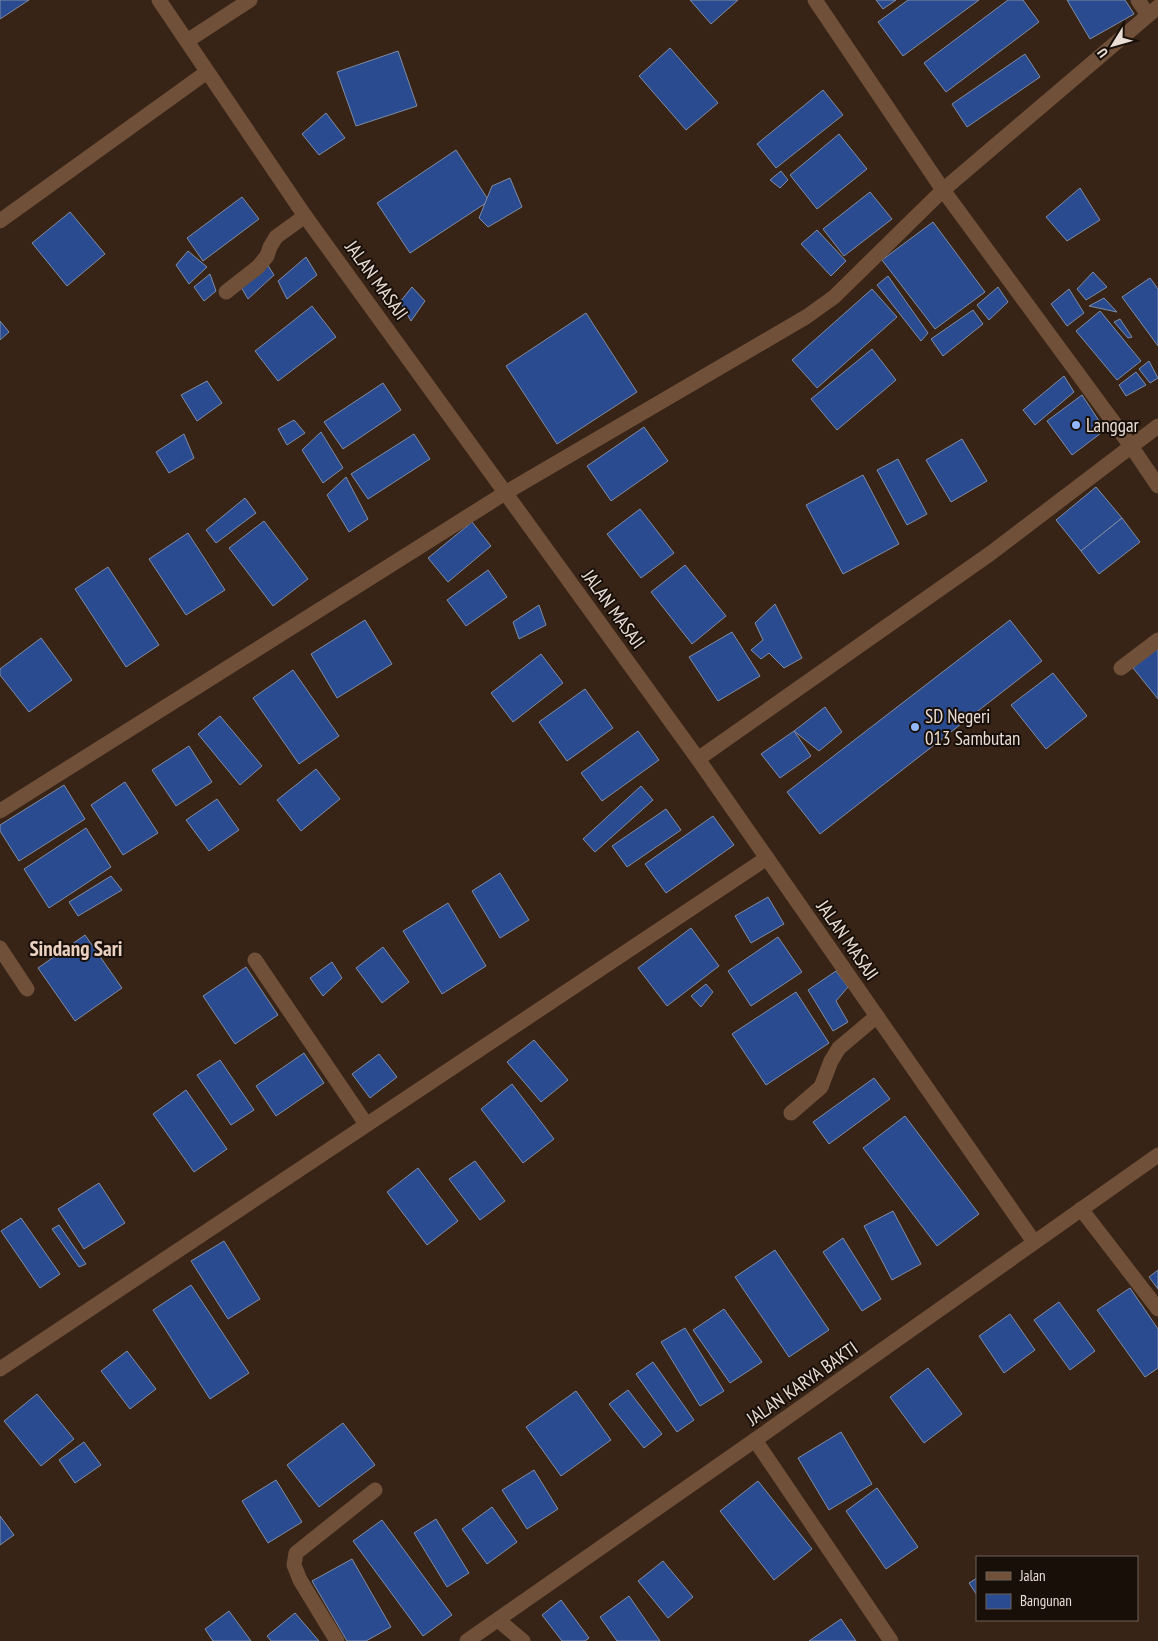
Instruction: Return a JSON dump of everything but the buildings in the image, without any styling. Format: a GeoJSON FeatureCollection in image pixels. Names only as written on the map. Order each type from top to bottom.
{"type":"FeatureCollection","features":[{"type":"Feature","properties":{"kind":"street","name":"JALAN MASAJI"},"geometry":{"type":"LineString","coordinates":[[159,0],[306,216],[698,759],[1034,1242]]}},
{"type":"Feature","properties":{"kind":"street"},"geometry":{"type":"LineString","coordinates":[[187,41],[250,0]]}},
{"type":"Feature","properties":{"kind":"street"},"geometry":{"type":"LineString","coordinates":[[815,0],[943,190],[1131,446],[1158,486]]}},
{"type":"Feature","properties":{"kind":"street"},"geometry":{"type":"LineString","coordinates":[[0,811],[505,493],[806,318],[834,296],[943,190],[1153,11],[1138,0]]}},
{"type":"Feature","properties":{"kind":"street"},"geometry":{"type":"LineString","coordinates":[[0,221],[207,72]]}},
{"type":"Feature","properties":{"kind":"street"},"geometry":{"type":"LineString","coordinates":[[226,292],[258,267],[268,256],[270,247],[276,237],[306,216]]}},
{"type":"Feature","properties":{"kind":"street"},"geometry":{"type":"LineString","coordinates":[[698,759],[991,553],[1158,426]]}},
{"type":"Feature","properties":{"kind":"street"},"geometry":{"type":"LineString","coordinates":[[1121,668],[1158,640]]}},
{"type":"Feature","properties":{"kind":"street"},"geometry":{"type":"LineString","coordinates":[[0,1369],[767,858]]}},
{"type":"Feature","properties":{"kind":"street"},"geometry":{"type":"LineString","coordinates":[[0,948],[27,989]]}},
{"type":"Feature","properties":{"kind":"street"},"geometry":{"type":"LineString","coordinates":[[255,960],[366,1124]]}},
{"type":"Feature","properties":{"kind":"street"},"geometry":{"type":"LineString","coordinates":[[791,1113],[821,1087],[831,1060],[839,1048],[877,1016]]}},
{"type":"Feature","properties":{"kind":"street","name":"JALAN KARYA BAKTI"},"geometry":{"type":"LineString","coordinates":[[467,1641],[1158,1156]]}},
{"type":"Feature","properties":{"kind":"street"},"geometry":{"type":"LineString","coordinates":[[1081,1209],[1158,1309]]}},
{"type":"Feature","properties":{"kind":"street"},"geometry":{"type":"LineString","coordinates":[[755,1440],[891,1641]]}},
{"type":"Feature","properties":{"kind":"street"},"geometry":{"type":"LineString","coordinates":[[337,1641],[300,1580],[294,1565],[296,1553],[375,1490]]}},
{"type":"Feature","properties":{"kind":"street"},"geometry":{"type":"LineString","coordinates":[[498,1620],[523,1641]]}},
{"type":"Feature","properties":{"kind":"place","name":"Langgar"},"geometry":{"type":"Point","coordinates":[1076,425]}},
{"type":"Feature","properties":{"kind":"place","name":"SD Negeri 013 Sambutan"},"geometry":{"type":"Point","coordinates":[915,727]}},
{"type":"Feature","properties":{"kind":"district","name":"Sindang Sari"},"geometry":{"type":"Point","coordinates":[76,949]}}]}
